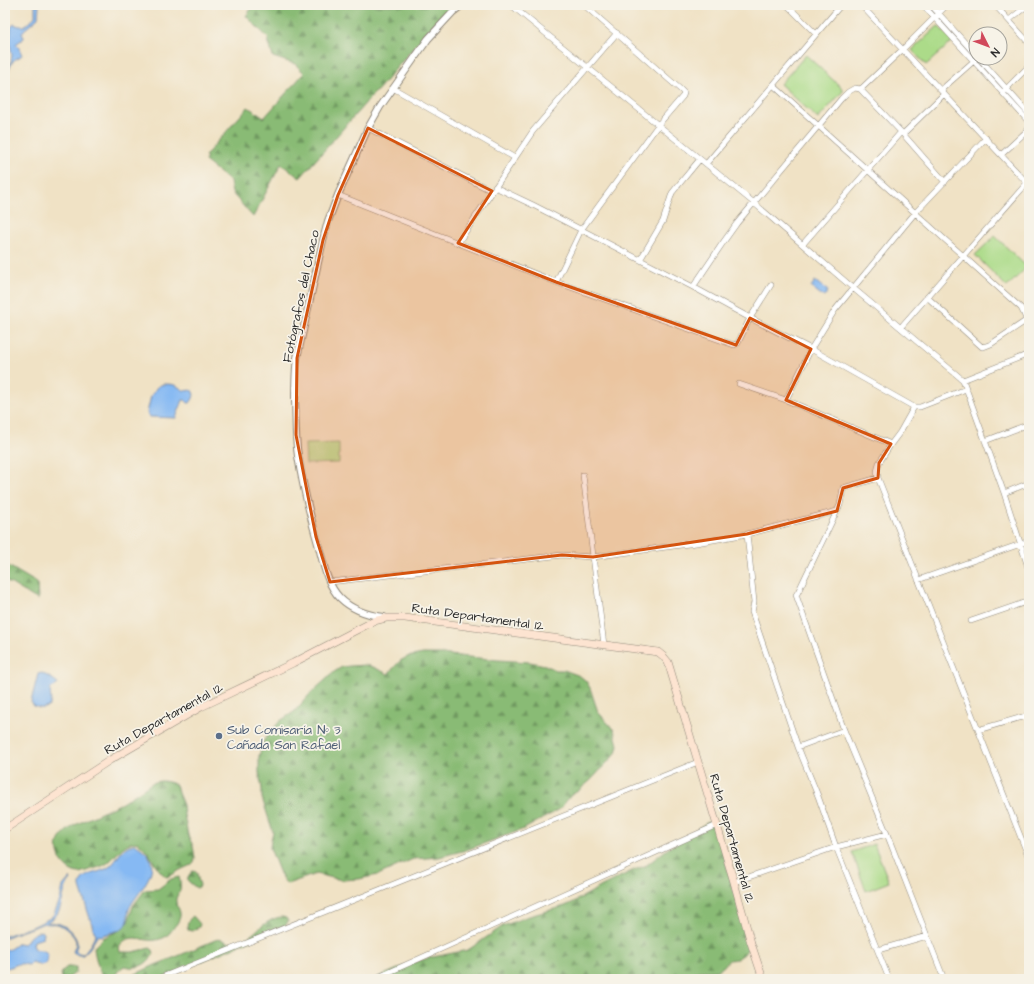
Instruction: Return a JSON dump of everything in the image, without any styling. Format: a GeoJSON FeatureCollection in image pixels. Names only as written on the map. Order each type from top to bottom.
{"type":"FeatureCollection","features":[{"type":"Feature","properties":{"kind":"main road","name":"Ruta Departamental 12"},"geometry":{"type":"LineString","coordinates":[[5,829],[110,760],[201,707],[293,663],[374,621],[386,618],[405,618],[658,652],[668,662],[751,943],[764,979]]}},
{"type":"Feature","properties":{"kind":"street","name":"Fotógrafos del Chaco"},"geometry":{"type":"LineString","coordinates":[[386,618],[370,616],[346,604],[335,592],[330,582],[316,537],[298,455],[296,435],[295,370],[328,221],[368,128],[393,88],[428,39],[453,12],[462,5]]}},
{"type":"Feature","properties":{"kind":"street"},"geometry":{"type":"LineString","coordinates":[[511,5],[754,203],[963,380],[1004,493],[1029,570]]}},
{"type":"Feature","properties":{"kind":"street"},"geometry":{"type":"LineString","coordinates":[[556,282],[581,230],[658,125],[684,96],[684,93],[584,5]]}},
{"type":"Feature","properties":{"kind":"street"},"geometry":{"type":"LineString","coordinates":[[787,5],[816,34]]}},
{"type":"Feature","properties":{"kind":"street"},"geometry":{"type":"LineString","coordinates":[[706,164],[841,5]]}},
{"type":"Feature","properties":{"kind":"street"},"geometry":{"type":"LineString","coordinates":[[861,5],[1028,184],[962,256],[901,327]]}},
{"type":"Feature","properties":{"kind":"street"},"geometry":{"type":"LineString","coordinates":[[923,5],[937,16],[968,49]]}},
{"type":"Feature","properties":{"kind":"street"},"geometry":{"type":"LineString","coordinates":[[931,5],[937,16]]}},
{"type":"Feature","properties":{"kind":"street"},"geometry":{"type":"LineString","coordinates":[[860,89],[947,5]]}},
{"type":"Feature","properties":{"kind":"street"},"geometry":{"type":"LineString","coordinates":[[995,5],[1029,43]]}},
{"type":"Feature","properties":{"kind":"street"},"geometry":{"type":"LineString","coordinates":[[1009,20],[1028,5]]}},
{"type":"Feature","properties":{"kind":"street"},"geometry":{"type":"LineString","coordinates":[[458,243],[533,131],[617,33]]}},
{"type":"Feature","properties":{"kind":"street"},"geometry":{"type":"LineString","coordinates":[[803,244],[902,133],[968,66]]}},
{"type":"Feature","properties":{"kind":"street"},"geometry":{"type":"LineString","coordinates":[[983,66],[1029,114]]}},
{"type":"Feature","properties":{"kind":"street"},"geometry":{"type":"LineString","coordinates":[[1005,90],[1029,66]]}},
{"type":"Feature","properties":{"kind":"street"},"geometry":{"type":"LineString","coordinates":[[773,85],[1020,308],[1029,326]]}},
{"type":"Feature","properties":{"kind":"street"},"geometry":{"type":"LineString","coordinates":[[393,88],[515,158]]}},
{"type":"Feature","properties":{"kind":"street"},"geometry":{"type":"LineString","coordinates":[[692,287],[722,244],[754,203],[827,115],[848,92],[855,88],[860,89],[902,133],[944,182]]}},
{"type":"Feature","properties":{"kind":"street"},"geometry":{"type":"LineString","coordinates":[[1005,90],[1029,122]]}},
{"type":"Feature","properties":{"kind":"street"},"geometry":{"type":"LineString","coordinates":[[368,128],[581,230],[640,260],[750,318],[811,348],[914,407],[920,407],[966,389]]}},
{"type":"Feature","properties":{"kind":"street"},"geometry":{"type":"LineString","coordinates":[[1001,155],[1029,129]]}},
{"type":"Feature","properties":{"kind":"street"},"geometry":{"type":"LineString","coordinates":[[786,400],[811,348],[835,310],[915,213],[986,138]]}},
{"type":"Feature","properties":{"kind":"street"},"geometry":{"type":"LineString","coordinates":[[640,260],[664,221],[672,193],[700,159]]}},
{"type":"Feature","properties":{"kind":"street"},"geometry":{"type":"LineString","coordinates":[[338,195],[556,282],[734,345],[738,343],[750,318],[771,285]]}},
{"type":"Feature","properties":{"kind":"street"},"geometry":{"type":"LineString","coordinates":[[927,297],[982,347],[991,344],[1027,320]]}},
{"type":"Feature","properties":{"kind":"street"},"geometry":{"type":"LineString","coordinates":[[963,380],[1029,354]]}},
{"type":"Feature","properties":{"kind":"street"},"geometry":{"type":"LineString","coordinates":[[739,384],[786,400],[891,444]]}},
{"type":"Feature","properties":{"kind":"street"},"geometry":{"type":"LineString","coordinates":[[914,407],[900,432],[879,463],[877,472],[878,478],[1029,858]]}},
{"type":"Feature","properties":{"kind":"street"},"geometry":{"type":"LineString","coordinates":[[985,441],[1029,424]]}},
{"type":"Feature","properties":{"kind":"street"},"geometry":{"type":"LineString","coordinates":[[583,475],[604,645]]}},
{"type":"Feature","properties":{"kind":"street"},"geometry":{"type":"LineString","coordinates":[[878,478],[842,488],[840,505],[796,595],[844,730],[944,979]]}},
{"type":"Feature","properties":{"kind":"street"},"geometry":{"type":"LineString","coordinates":[[1004,493],[1029,483]]}},
{"type":"Feature","properties":{"kind":"street"},"geometry":{"type":"LineString","coordinates":[[330,582],[562,555],[593,557],[696,543],[747,534],[837,510]]}},
{"type":"Feature","properties":{"kind":"street"},"geometry":{"type":"LineString","coordinates":[[747,534],[754,602],[752,612],[798,747],[889,979]]}},
{"type":"Feature","properties":{"kind":"street"},"geometry":{"type":"LineString","coordinates":[[918,580],[1029,541]]}},
{"type":"Feature","properties":{"kind":"street"},"geometry":{"type":"LineString","coordinates":[[971,621],[1029,601]]}},
{"type":"Feature","properties":{"kind":"street"},"geometry":{"type":"LineString","coordinates":[[978,730],[1028,715],[1029,722]]}},
{"type":"Feature","properties":{"kind":"street"},"geometry":{"type":"LineString","coordinates":[[798,747],[844,730]]}},
{"type":"Feature","properties":{"kind":"street"},"geometry":{"type":"LineString","coordinates":[[157,979],[698,762]]}},
{"type":"Feature","properties":{"kind":"street"},"geometry":{"type":"LineString","coordinates":[[374,979],[717,825]]}},
{"type":"Feature","properties":{"kind":"street"},"geometry":{"type":"LineString","coordinates":[[734,882],[836,847],[887,834]]}},
{"type":"Feature","properties":{"kind":"street"},"geometry":{"type":"LineString","coordinates":[[878,950],[927,936]]}},
{"type":"Feature","properties":{"kind":"highlighted area"},"geometry":{"type":"Polygon","coordinates":[[[368,128],[492,191],[458,243],[556,282],[736,345],[750,318],[811,349],[786,400],[891,444],[879,463],[878,478],[843,488],[837,511],[747,534],[593,557],[562,555],[330,582],[316,537],[296,435],[297,358],[323,240],[338,195],[368,128]]]}},
{"type":"Feature","properties":{"kind":"green space"},"geometry":{"type":"Polygon","coordinates":[[[254,5],[453,5],[438,19],[300,178],[281,164],[253,217],[232,193],[230,181],[205,161],[207,157],[205,156],[248,107],[264,118],[304,73],[295,64],[273,57],[269,39],[246,16],[254,5]]]}},
{"type":"Feature","properties":{"kind":"green space"},"geometry":{"type":"Polygon","coordinates":[[[938,26],[953,41],[926,65],[912,50],[938,26]]]}},
{"type":"Feature","properties":{"kind":"green space"},"geometry":{"type":"Polygon","coordinates":[[[806,55],[844,90],[818,119],[780,84],[806,55]]]}},
{"type":"Feature","properties":{"kind":"green space"},"geometry":{"type":"Polygon","coordinates":[[[995,236],[1027,267],[1007,287],[975,255],[995,236]]]}},
{"type":"Feature","properties":{"kind":"green space"},"geometry":{"type":"Polygon","coordinates":[[[339,443],[339,463],[306,464],[305,444],[339,443]]]}},
{"type":"Feature","properties":{"kind":"green space"},"geometry":{"type":"Polygon","coordinates":[[[5,564],[37,583],[38,600],[5,580],[5,564]]]}},
{"type":"Feature","properties":{"kind":"green space"},"geometry":{"type":"Polygon","coordinates":[[[423,654],[440,654],[530,662],[545,665],[556,670],[564,670],[580,676],[586,681],[590,688],[598,712],[614,730],[618,745],[616,753],[591,780],[571,795],[560,809],[524,829],[466,850],[439,857],[413,859],[378,875],[359,879],[342,880],[316,874],[287,884],[282,878],[270,848],[273,832],[262,798],[259,773],[259,756],[264,740],[280,721],[294,712],[310,694],[334,672],[342,667],[365,665],[388,674],[400,661],[407,657],[423,654]]]}},
{"type":"Feature","properties":{"kind":"green space"},"geometry":{"type":"Polygon","coordinates":[[[160,781],[176,785],[183,805],[188,835],[193,846],[195,858],[191,865],[166,877],[148,853],[136,842],[122,848],[110,861],[100,867],[80,873],[66,867],[58,853],[59,840],[65,833],[75,825],[122,803],[152,783],[160,781]]]}},
{"type":"Feature","properties":{"kind":"green space"},"geometry":{"type":"Polygon","coordinates":[[[714,821],[749,947],[744,954],[737,959],[729,960],[723,967],[716,971],[700,971],[692,973],[686,979],[374,979],[428,958],[468,950],[503,926],[526,917],[572,903],[602,886],[647,865],[666,850],[706,823],[714,821]]]}},
{"type":"Feature","properties":{"kind":"green space"},"geometry":{"type":"Polygon","coordinates":[[[874,844],[889,882],[866,891],[852,852],[874,844]]]}},
{"type":"Feature","properties":{"kind":"green space"},"geometry":{"type":"Polygon","coordinates":[[[193,871],[197,873],[200,884],[197,888],[188,881],[189,875],[193,871]]]}},
{"type":"Feature","properties":{"kind":"green space"},"geometry":{"type":"Polygon","coordinates":[[[179,877],[180,891],[176,900],[180,915],[176,924],[168,934],[157,940],[132,938],[123,942],[119,949],[120,952],[133,952],[150,948],[153,950],[154,954],[143,965],[137,967],[124,966],[118,971],[113,979],[104,979],[98,964],[94,947],[103,938],[118,931],[128,922],[133,906],[145,890],[158,889],[171,879],[179,877]]]}},
{"type":"Feature","properties":{"kind":"green space"},"geometry":{"type":"Polygon","coordinates":[[[193,916],[200,924],[199,927],[192,931],[188,930],[187,924],[193,916]]]}},
{"type":"Feature","properties":{"kind":"green space"},"geometry":{"type":"Polygon","coordinates":[[[282,917],[286,918],[288,921],[286,925],[160,979],[125,979],[218,939],[230,943],[239,942],[250,936],[268,922],[282,917]]]}},
{"type":"Feature","properties":{"kind":"green space"},"geometry":{"type":"Polygon","coordinates":[[[67,967],[76,967],[76,972],[70,977],[62,979],[61,972],[67,967]]]}},
{"type":"Feature","properties":{"kind":"water"},"geometry":{"type":"Polygon","coordinates":[[[35,5],[39,5],[38,18],[24,30],[22,33],[24,38],[16,44],[22,55],[13,61],[5,81],[5,72],[11,62],[12,55],[10,45],[11,27],[14,24],[24,26],[32,20],[35,16],[35,5]]]}},
{"type":"Feature","properties":{"kind":"water"},"geometry":{"type":"Polygon","coordinates":[[[815,281],[828,291],[824,297],[811,287],[815,281]]]}},
{"type":"Feature","properties":{"kind":"water"},"geometry":{"type":"Polygon","coordinates":[[[163,384],[174,385],[188,391],[193,391],[194,393],[190,403],[183,400],[176,418],[150,417],[147,413],[151,396],[157,387],[163,384]]]}},
{"type":"Feature","properties":{"kind":"water"},"geometry":{"type":"Polygon","coordinates":[[[42,673],[58,683],[50,689],[51,701],[49,706],[42,708],[34,706],[31,702],[38,674],[42,673]]]}},
{"type":"Feature","properties":{"kind":"water"},"geometry":{"type":"Polygon","coordinates":[[[134,844],[144,851],[150,858],[152,865],[147,881],[130,907],[127,924],[120,930],[100,936],[98,935],[83,955],[78,955],[73,952],[76,945],[74,937],[66,929],[57,924],[44,923],[5,938],[5,936],[34,926],[50,918],[54,914],[60,900],[63,886],[70,878],[71,879],[66,887],[61,906],[57,914],[47,922],[59,923],[69,930],[76,939],[77,944],[75,951],[83,954],[91,944],[96,934],[80,887],[81,882],[86,876],[109,867],[113,864],[122,850],[134,844]]]}},
{"type":"Feature","properties":{"kind":"water"},"geometry":{"type":"Polygon","coordinates":[[[42,931],[44,933],[43,938],[34,941],[33,945],[35,949],[45,951],[48,955],[46,963],[41,965],[32,962],[29,965],[19,964],[5,968],[5,950],[10,949],[18,943],[24,944],[29,937],[42,931]]]}},
{"type":"Feature","properties":{"kind":"place","name":"Sub Comisaría Nº 3 Cañada San Rafael"},"geometry":{"type":"Point","coordinates":[219,736]}}]}
